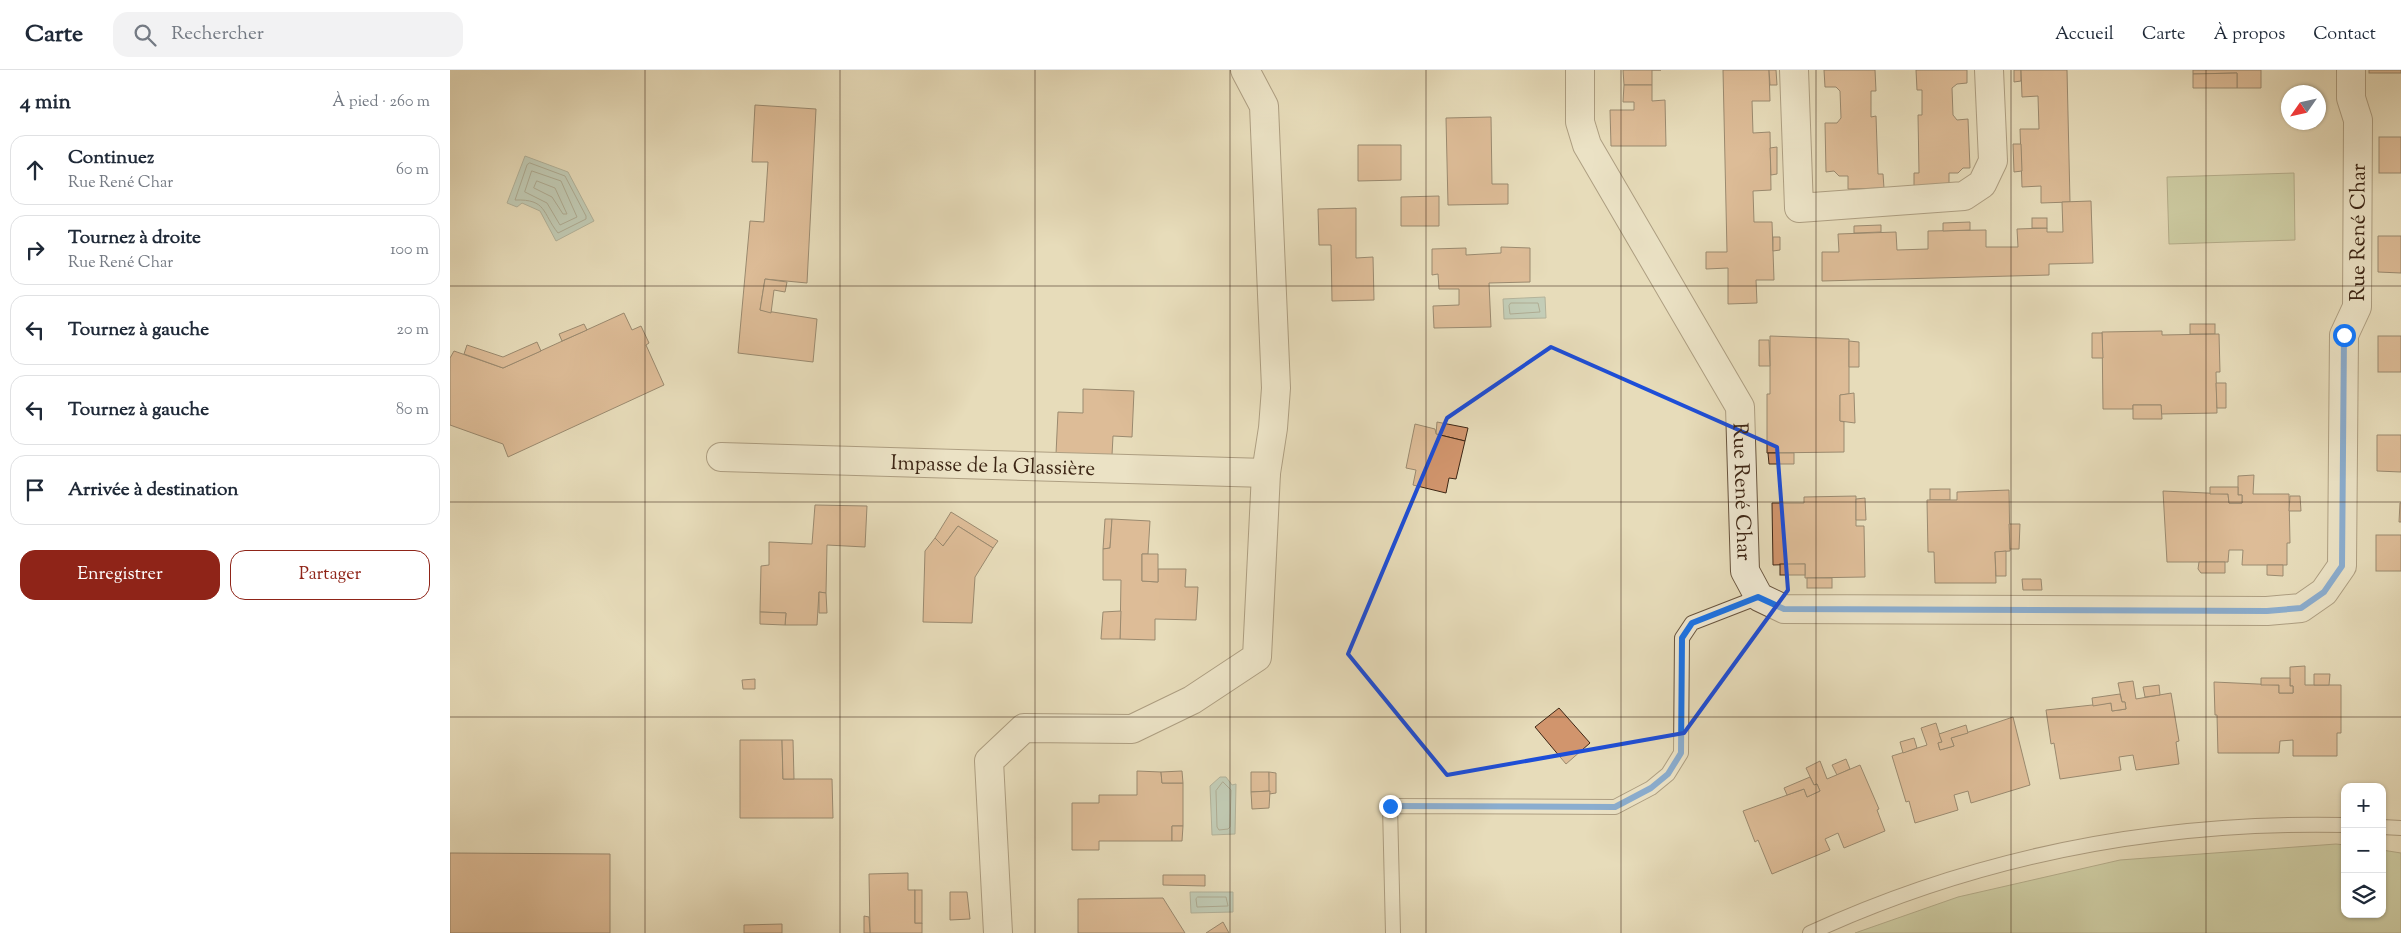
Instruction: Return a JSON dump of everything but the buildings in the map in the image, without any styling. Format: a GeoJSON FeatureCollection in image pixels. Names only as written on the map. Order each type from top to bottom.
{"type":"FeatureCollection","features":[{"type":"Feature","properties":{"kind":"street"},"geometry":{"type":"LineString","coordinates":[[998,933],[988,761],[1024,728],[1132,729],[1192,700],[1258,656],[1266,473],[1274,428],[1276,388],[1264,106],[1245,70]]}},
{"type":"Feature","properties":{"kind":"street","name":"Rue René Char"},"geometry":{"type":"LineString","coordinates":[[1580,70],[1580,122],[1587,146],[1740,407],[1745,571],[1758,597],[1784,609],[2267,611],[2301,608],[2324,592],[2342,566],[2344,335],[2357,307],[2358,120],[2351,98],[2351,70]]}},
{"type":"Feature","properties":{"kind":"street"},"geometry":{"type":"LineString","coordinates":[[1794,70],[1799,208],[1964,196],[1982,184],[1993,161],[1989,70]]}},
{"type":"Feature","properties":{"kind":"street","name":"Impasse de la Glassière"},"geometry":{"type":"LineString","coordinates":[[721,457],[1266,473]]}},
{"type":"Feature","properties":{"kind":"lane"},"geometry":{"type":"LineString","coordinates":[[1393,933],[1390,806],[1615,807],[1651,788],[1668,774],[1681,753],[1682,638],[1692,623],[1758,597]]}},
{"type":"Feature","properties":{"kind":"lane"},"geometry":{"type":"LineString","coordinates":[[1810,933],[1860,910],[1950,878],[2018,859],[2102,842],[2205,828],[2301,824],[2341,825]]}},
{"type":"Feature","properties":{"kind":"lane"},"geometry":{"type":"LineString","coordinates":[[2386,826],[2401,828]]}},
{"type":"Feature","properties":{"kind":"highlighted area"},"geometry":{"type":"Polygon","coordinates":[[[1551,347],[1777,447],[1788,590],[1684,733],[1447,775],[1348,654],[1447,418],[1551,347]]]}},
{"type":"Feature","properties":{"kind":"green space"},"geometry":{"type":"Polygon","coordinates":[[[2294,173],[2295,240],[2169,244],[2167,177],[2294,173]]]}},
{"type":"Feature","properties":{"kind":"green space"},"geometry":{"type":"Polygon","coordinates":[[[2341,845],[2341,918],[2386,918],[2386,851],[2401,853],[2401,933],[1855,933],[1958,897],[2120,860],[2341,845]]]}},
{"type":"Feature","properties":{"kind":"water"},"geometry":{"type":"Polygon","coordinates":[[[525,156],[568,172],[594,221],[556,241],[540,211],[522,203],[517,207],[507,203],[525,156]]]}},
{"type":"Feature","properties":{"kind":"water"},"geometry":{"type":"Polygon","coordinates":[[[1545,297],[1546,318],[1504,319],[1503,299],[1545,297]]]}},
{"type":"Feature","properties":{"kind":"water"},"geometry":{"type":"Polygon","coordinates":[[[1220,777],[1226,777],[1232,785],[1236,784],[1235,834],[1212,835],[1210,786],[1220,777]]]}},
{"type":"Feature","properties":{"kind":"water"},"geometry":{"type":"Polygon","coordinates":[[[1190,892],[1233,892],[1233,912],[1191,913],[1190,892]]]}},
{"type":"Feature","properties":{"kind":"route"},"geometry":{"type":"LineString","coordinates":[[1390,806],[1615,807],[1651,788],[1668,774],[1681,753],[1682,638],[1692,623],[1758,597],[1784,609],[2267,611],[2301,608],[2324,592],[2342,566],[2344,509],[2344,335]]}}]}
